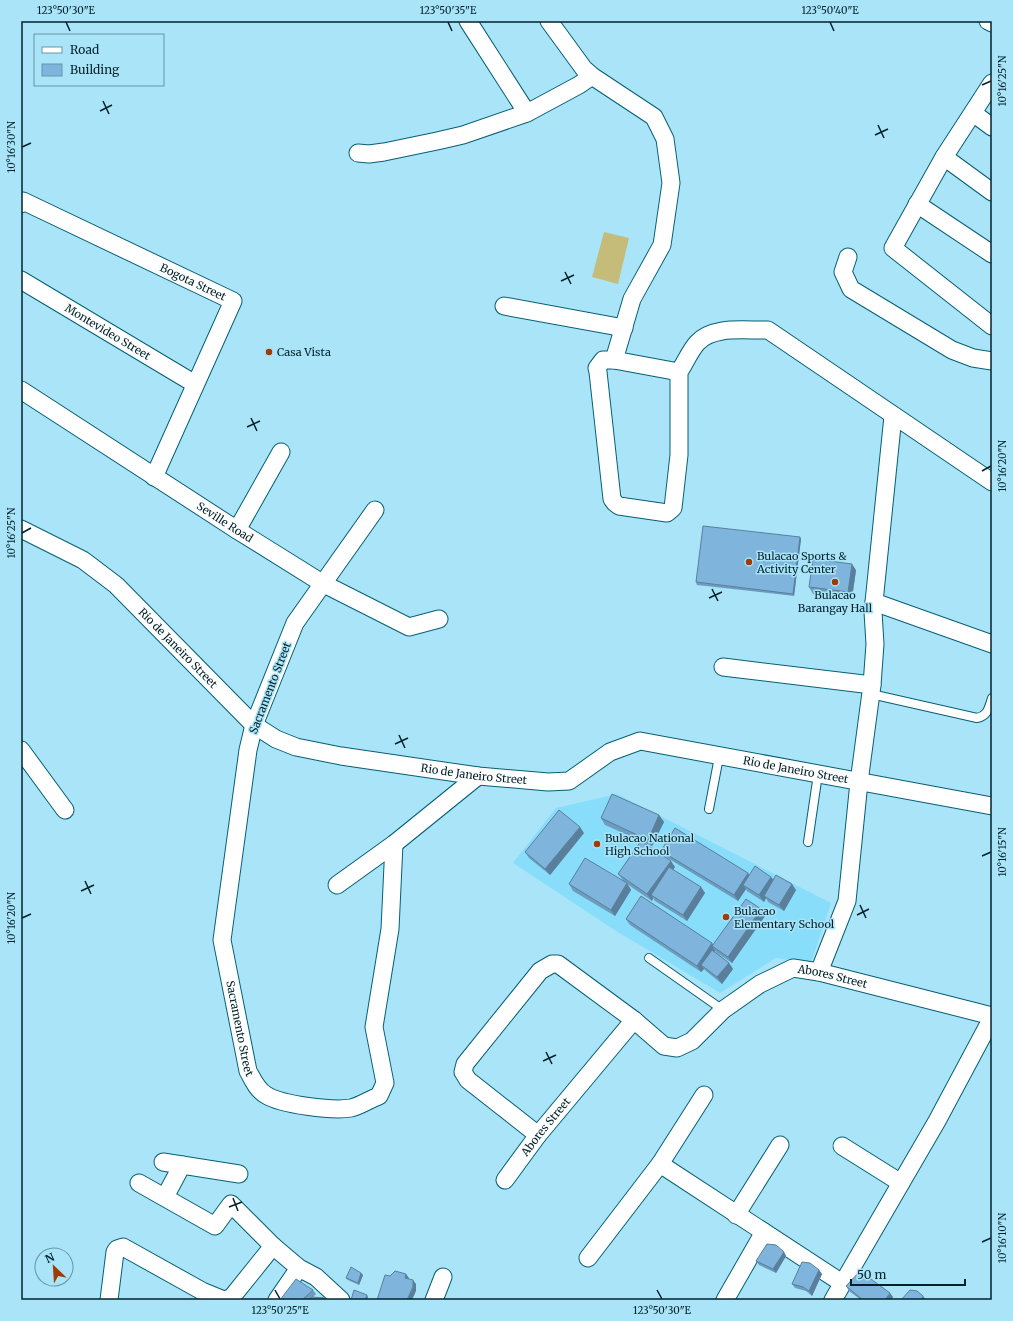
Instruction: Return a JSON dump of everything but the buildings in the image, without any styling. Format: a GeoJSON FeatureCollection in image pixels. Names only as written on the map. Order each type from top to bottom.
{"type":"FeatureCollection","features":[{"type":"Feature","properties":{"kind":"street"},"geometry":{"type":"LineString","coordinates":[[468,21],[527,113]]}},
{"type":"Feature","properties":{"kind":"street"},"geometry":{"type":"LineString","coordinates":[[549,21],[584,69],[592,76],[654,117],[665,139],[670,184],[662,245],[632,299],[614,360]]}},
{"type":"Feature","properties":{"kind":"street"},"geometry":{"type":"LineString","coordinates":[[988,21],[992,23]]}},
{"type":"Feature","properties":{"kind":"street"},"geometry":{"type":"LineString","coordinates":[[358,153],[384,152],[437,141],[527,113],[579,85],[592,76]]}},
{"type":"Feature","properties":{"kind":"street"},"geometry":{"type":"LineString","coordinates":[[992,83],[944,157],[893,248],[992,326]]}},
{"type":"Feature","properties":{"kind":"street"},"geometry":{"type":"LineString","coordinates":[[973,113],[992,127]]}},
{"type":"Feature","properties":{"kind":"street"},"geometry":{"type":"LineString","coordinates":[[944,157],[992,192]]}},
{"type":"Feature","properties":{"kind":"street","name":"Bogota Street"},"geometry":{"type":"LineString","coordinates":[[22,203],[233,301],[154,477]]}},
{"type":"Feature","properties":{"kind":"street"},"geometry":{"type":"LineString","coordinates":[[917,204],[992,254]]}},
{"type":"Feature","properties":{"kind":"street"},"geometry":{"type":"LineString","coordinates":[[848,257],[843,272],[850,289],[952,350],[973,358],[992,361]]}},
{"type":"Feature","properties":{"kind":"street","name":"Montevideo Street"},"geometry":{"type":"LineString","coordinates":[[21,280],[195,384]]}},
{"type":"Feature","properties":{"kind":"street"},"geometry":{"type":"LineString","coordinates":[[504,306],[624,328]]}},
{"type":"Feature","properties":{"kind":"street"},"geometry":{"type":"LineString","coordinates":[[679,372],[614,360],[603,360],[598,368],[612,498],[619,506],[667,513],[673,508],[679,455],[679,372],[697,343],[709,334],[768,330],[992,482]]}},
{"type":"Feature","properties":{"kind":"street","name":"Seville Road"},"geometry":{"type":"LineString","coordinates":[[21,390],[154,477],[322,583],[409,627],[439,619]]}},
{"type":"Feature","properties":{"kind":"street"},"geometry":{"type":"LineString","coordinates":[[819,972],[847,900],[859,782],[871,690],[875,644],[874,602],[893,416]]}},
{"type":"Feature","properties":{"kind":"street"},"geometry":{"type":"LineString","coordinates":[[237,530],[281,452]]}},
{"type":"Feature","properties":{"kind":"street","name":"Sacramento Street"},"geometry":{"type":"LineString","coordinates":[[375,510],[295,623],[254,725],[247,758],[222,940],[248,1071],[257,1087],[266,1096],[302,1105],[331,1109],[352,1107],[379,1096],[385,1084],[374,1027],[390,929],[394,844]]}},
{"type":"Feature","properties":{"kind":"street","name":"Rio de Janeiro Street"},"geometry":{"type":"LineString","coordinates":[[21,529],[82,560],[116,585],[254,725],[276,739],[296,747],[341,756],[478,776],[548,782],[569,781],[610,752],[640,741],[719,757],[992,806]]}},
{"type":"Feature","properties":{"kind":"street"},"geometry":{"type":"LineString","coordinates":[[874,602],[992,644]]}},
{"type":"Feature","properties":{"kind":"street"},"geometry":{"type":"LineString","coordinates":[[723,667],[871,690]]}},
{"type":"Feature","properties":{"kind":"street"},"geometry":{"type":"LineString","coordinates":[[21,750],[65,810]]}},
{"type":"Feature","properties":{"kind":"street"},"geometry":{"type":"LineString","coordinates":[[337,885],[394,844],[478,776]]}},
{"type":"Feature","properties":{"kind":"street","name":"Abores Street"},"geometry":{"type":"LineString","coordinates":[[538,1135],[468,1080],[463,1072],[465,1064],[540,971],[552,964],[558,964],[634,1020],[664,1046],[677,1048],[692,1041],[723,1010],[760,984],[793,968],[819,972],[992,1017]]}},
{"type":"Feature","properties":{"kind":"street"},"geometry":{"type":"LineString","coordinates":[[833,1300],[938,1121],[992,1017]]}},
{"type":"Feature","properties":{"kind":"street","name":"Abores Street"},"geometry":{"type":"LineString","coordinates":[[505,1180],[538,1135],[634,1020]]}},
{"type":"Feature","properties":{"kind":"street"},"geometry":{"type":"LineString","coordinates":[[588,1258],[660,1164],[704,1095]]}},
{"type":"Feature","properties":{"kind":"street"},"geometry":{"type":"LineString","coordinates":[[736,1215],[780,1145]]}},
{"type":"Feature","properties":{"kind":"street"},"geometry":{"type":"LineString","coordinates":[[842,1146],[901,1183]]}},
{"type":"Feature","properties":{"kind":"street"},"geometry":{"type":"LineString","coordinates":[[162,1162],[239,1174]]}},
{"type":"Feature","properties":{"kind":"street"},"geometry":{"type":"LineString","coordinates":[[660,1164],[842,1283]]}},
{"type":"Feature","properties":{"kind":"street"},"geometry":{"type":"LineString","coordinates":[[165,1198],[182,1165]]}},
{"type":"Feature","properties":{"kind":"street"},"geometry":{"type":"LineString","coordinates":[[139,1183],[215,1226],[232,1204],[273,1246],[299,1268],[316,1277],[341,1300]]}},
{"type":"Feature","properties":{"kind":"street"},"geometry":{"type":"LineString","coordinates":[[725,1300],[764,1232]]}},
{"type":"Feature","properties":{"kind":"street"},"geometry":{"type":"LineString","coordinates":[[109,1300],[115,1252],[117,1249],[123,1247],[199,1296],[225,1300],[232,1297],[273,1246]]}},
{"type":"Feature","properties":{"kind":"street"},"geometry":{"type":"LineString","coordinates":[[277,1300],[299,1268]]}},
{"type":"Feature","properties":{"kind":"street"},"geometry":{"type":"LineString","coordinates":[[434,1300],[443,1276]]}},
{"type":"Feature","properties":{"kind":"lane"},"geometry":{"type":"LineString","coordinates":[[871,690],[977,718],[983,717],[986,714],[992,698]]}},
{"type":"Feature","properties":{"kind":"lane"},"geometry":{"type":"LineString","coordinates":[[709,809],[719,757]]}},
{"type":"Feature","properties":{"kind":"lane"},"geometry":{"type":"LineString","coordinates":[[808,842],[818,774]]}},
{"type":"Feature","properties":{"kind":"lane"},"geometry":{"type":"LineString","coordinates":[[649,958],[723,1010]]}},
{"type":"Feature","properties":{"kind":"shaded area"},"geometry":{"type":"Polygon","coordinates":[[[604,232],[629,238],[618,284],[592,277],[604,232]]]}},
{"type":"Feature","properties":{"kind":"shaded area","name":"Bulacao Elementary School"},"geometry":{"type":"Polygon","coordinates":[[[617,794],[831,903],[811,963],[776,958],[720,993],[616,931],[513,863],[556,808],[617,794]]]}},
{"type":"Feature","properties":{"kind":"place","name":"Casa Vista"},"geometry":{"type":"Point","coordinates":[269,352]}},
{"type":"Feature","properties":{"kind":"place","name":"Bulacao Sports & Activity Center"},"geometry":{"type":"Point","coordinates":[749,562]}},
{"type":"Feature","properties":{"kind":"place","name":"Bulacao Barangay Hall"},"geometry":{"type":"Point","coordinates":[835,582]}},
{"type":"Feature","properties":{"kind":"place","name":"Bulacao National High School"},"geometry":{"type":"Point","coordinates":[597,844]}},
{"type":"Feature","properties":{"kind":"place","name":"Bulacao Elementary School"},"geometry":{"type":"Point","coordinates":[726,917]}}]}
